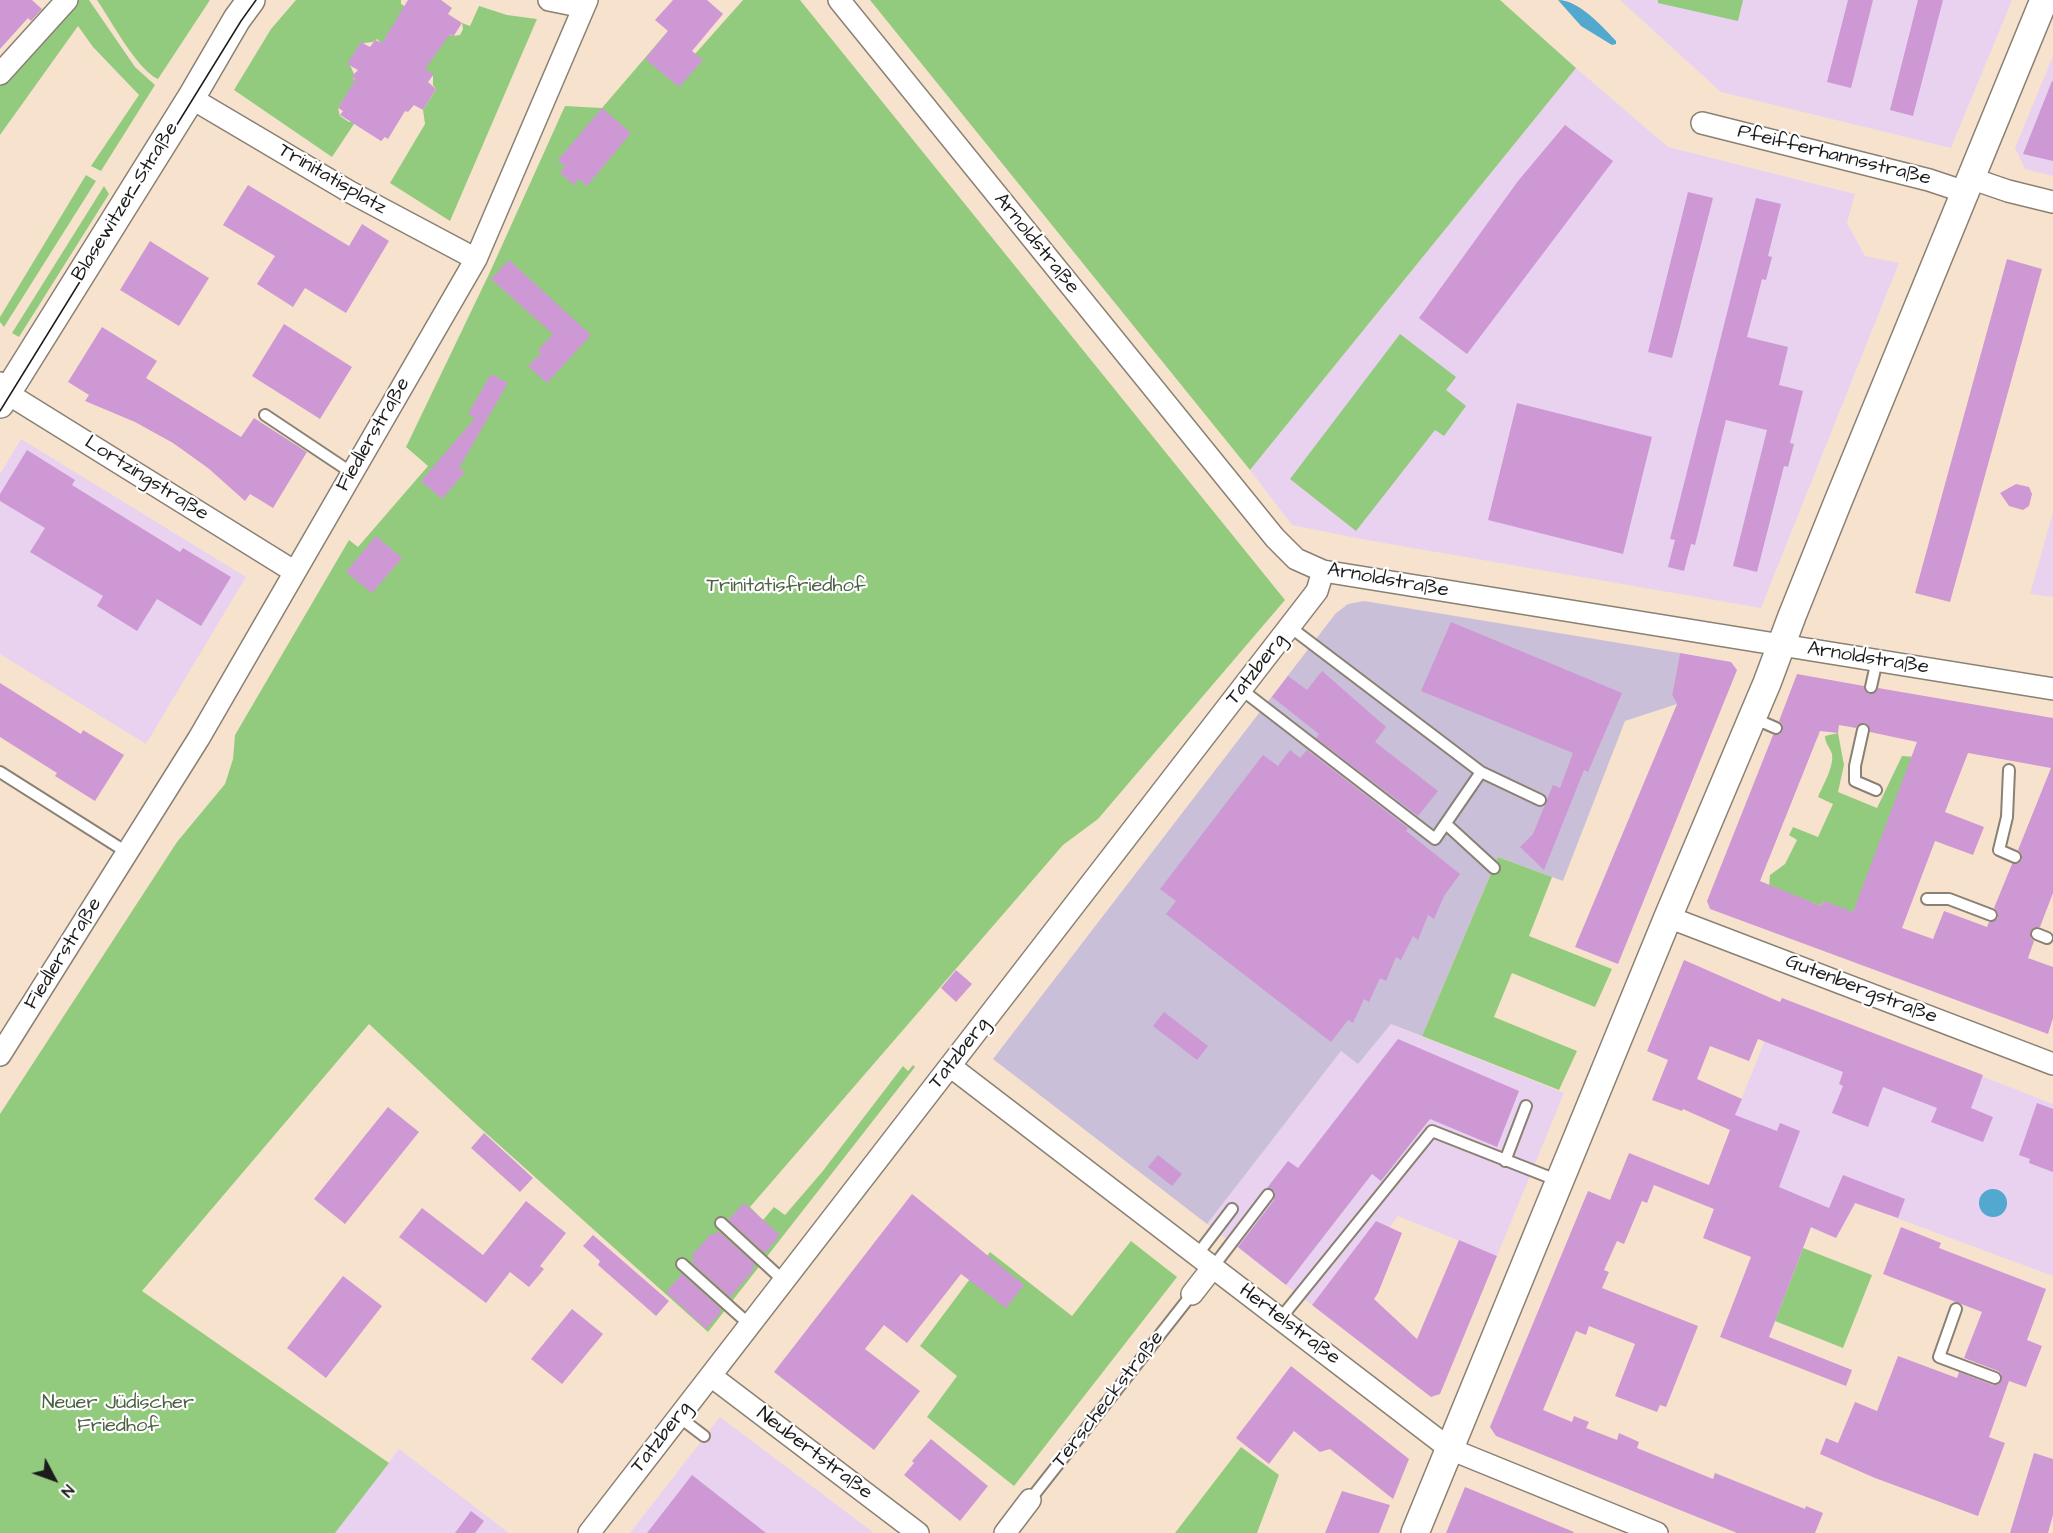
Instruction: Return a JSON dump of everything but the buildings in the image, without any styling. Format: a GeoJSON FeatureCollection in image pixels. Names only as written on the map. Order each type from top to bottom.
{"type":"FeatureCollection","features":[{"type":"Feature","properties":{"kind":"street"},"geometry":{"type":"LineString","coordinates":[[0,74],[67,0]]}},
{"type":"Feature","properties":{"kind":"street","name":"Blasewitzer Straße"},"geometry":{"type":"LineString","coordinates":[[2,393],[251,0]]}},
{"type":"Feature","properties":{"kind":"street"},"geometry":{"type":"LineString","coordinates":[[549,0],[586,3]]}},
{"type":"Feature","properties":{"kind":"street","name":"Arnoldstraße"},"geometry":{"type":"LineString","coordinates":[[839,0],[1275,538],[1296,559],[1323,571],[2053,689]]}},
{"type":"Feature","properties":{"kind":"street"},"geometry":{"type":"LineString","coordinates":[[1415,1533],[1668,917],[1765,723],[1781,645],[2044,0]]}},
{"type":"Feature","properties":{"kind":"street","name":"Fiedlerstraße"},"geometry":{"type":"LineString","coordinates":[[0,1055],[199,738],[476,259],[586,3]]}},
{"type":"Feature","properties":{"kind":"street","name":"Trinitatisplatz"},"geometry":{"type":"LineString","coordinates":[[190,98],[350,192],[476,259]]}},
{"type":"Feature","properties":{"kind":"street","name":"Pfeifferhannsstraße"},"geometry":{"type":"LineString","coordinates":[[1701,123],[1929,180],[2008,191],[2053,202]]}},
{"type":"Feature","properties":{"kind":"street","name":"Lortzingstraße"},"geometry":{"type":"LineString","coordinates":[[2,393],[295,572]]}},
{"type":"Feature","properties":{"kind":"street","name":"Tatzberg"},"geometry":{"type":"LineString","coordinates":[[589,1533],[1242,690],[1317,591],[1323,571]]}},
{"type":"Feature","properties":{"kind":"street","name":"Gutenbergstraße"},"geometry":{"type":"LineString","coordinates":[[1668,917],[2053,1064]]}},
{"type":"Feature","properties":{"kind":"street","name":"Hertelstraße"},"geometry":{"type":"LineString","coordinates":[[950,1066],[1450,1449],[1657,1533]]}},
{"type":"Feature","properties":{"kind":"street","name":"Terscheckstraße"},"geometry":{"type":"LineString","coordinates":[[1192,1294],[1205,1261]]}},
{"type":"Feature","properties":{"kind":"street","name":"Neubertstraße"},"geometry":{"type":"LineString","coordinates":[[711,1376],[918,1533]]}},
{"type":"Feature","properties":{"kind":"street","name":"Terscheckstraße"},"geometry":{"type":"LineString","coordinates":[[1005,1533],[1030,1500]]}},
{"type":"Feature","properties":{"kind":"lane"},"geometry":{"type":"LineString","coordinates":[[265,415],[352,472]]}},
{"type":"Feature","properties":{"kind":"lane"},"geometry":{"type":"LineString","coordinates":[[1290,627],[1481,772],[1540,800]]}},
{"type":"Feature","properties":{"kind":"lane"},"geometry":{"type":"LineString","coordinates":[[1871,687],[1877,660]]}},
{"type":"Feature","properties":{"kind":"lane"},"geometry":{"type":"LineString","coordinates":[[1242,690],[1435,839],[1481,772]]}},
{"type":"Feature","properties":{"kind":"lane"},"geometry":{"type":"LineString","coordinates":[[1863,730],[1856,766],[1856,781],[1876,790]]}},
{"type":"Feature","properties":{"kind":"lane"},"geometry":{"type":"LineString","coordinates":[[2009,770],[2007,817],[1999,850],[2015,857]]}},
{"type":"Feature","properties":{"kind":"lane"},"geometry":{"type":"LineString","coordinates":[[0,772],[128,853]]}},
{"type":"Feature","properties":{"kind":"lane"},"geometry":{"type":"LineString","coordinates":[[1446,824],[1494,868]]}},
{"type":"Feature","properties":{"kind":"lane"},"geometry":{"type":"LineString","coordinates":[[1927,899],[1950,899],[1991,915]]}},
{"type":"Feature","properties":{"kind":"lane"},"geometry":{"type":"LineString","coordinates":[[1505,1161],[1526,1106]]}},
{"type":"Feature","properties":{"kind":"lane"},"geometry":{"type":"LineString","coordinates":[[1280,1319],[1432,1131],[1559,1182]]}},
{"type":"Feature","properties":{"kind":"lane"},"geometry":{"type":"LineString","coordinates":[[1205,1261],[1268,1195]]}},
{"type":"Feature","properties":{"kind":"lane"},"geometry":{"type":"LineString","coordinates":[[1205,1261],[1232,1209]]}},
{"type":"Feature","properties":{"kind":"lane"},"geometry":{"type":"LineString","coordinates":[[721,1222],[784,1281]]}},
{"type":"Feature","properties":{"kind":"lane"},"geometry":{"type":"LineString","coordinates":[[682,1264],[750,1324]]}},
{"type":"Feature","properties":{"kind":"lane","name":"Terscheckstraße"},"geometry":{"type":"LineString","coordinates":[[1030,1500],[1192,1294]]}},
{"type":"Feature","properties":{"kind":"lane"},"geometry":{"type":"LineString","coordinates":[[1956,1309],[1939,1357],[1995,1378]]}},
{"type":"Feature","properties":{"kind":"lane"},"geometry":{"type":"LineString","coordinates":[[679,1417],[704,1436]]}},
{"type":"Feature","properties":{"kind":"shaded area"},"geometry":{"type":"Polygon","coordinates":[[[1620,0],[2012,0],[1951,148],[1721,92],[1620,0]]]}},
{"type":"Feature","properties":{"kind":"shaded area"},"geometry":{"type":"Polygon","coordinates":[[[2053,56],[2053,176],[2025,169],[2015,148],[2053,56]]]}},
{"type":"Feature","properties":{"kind":"shaded area"},"geometry":{"type":"Polygon","coordinates":[[[1576,68],[1668,147],[1855,194],[1847,223],[1865,256],[1899,263],[1761,608],[1292,525],[1250,470],[1576,68]]]}},
{"type":"Feature","properties":{"kind":"shaded area"},"geometry":{"type":"Polygon","coordinates":[[[21,439],[246,577],[146,744],[0,654],[0,474],[21,439]]]}},
{"type":"Feature","properties":{"kind":"shaded area"},"geometry":{"type":"Polygon","coordinates":[[[2053,512],[2053,597],[2030,594],[2053,512]]]}},
{"type":"Feature","properties":{"kind":"shaded area"},"geometry":{"type":"Polygon","coordinates":[[[1364,601],[1680,653],[1672,695],[1677,704],[1625,721],[1563,881],[1498,857],[1422,1036],[1391,1024],[1358,1064],[1341,1051],[1207,1224],[993,1059],[1336,613],[1348,604],[1364,601]]]}},
{"type":"Feature","properties":{"kind":"shaded area"},"geometry":{"type":"Polygon","coordinates":[[[1782,998],[2053,1104],[2053,1276],[1856,1203],[1836,1238],[1750,1204],[1735,1115],[1782,998]]]}},
{"type":"Feature","properties":{"kind":"shaded area"},"geometry":{"type":"Polygon","coordinates":[[[1391,1024],[1564,1093],[1497,1256],[1398,1216],[1389,1228],[1376,1221],[1312,1305],[1207,1224],[1341,1051],[1358,1063],[1391,1024]]]}},
{"type":"Feature","properties":{"kind":"shaded area"},"geometry":{"type":"Polygon","coordinates":[[[720,1417],[874,1533],[630,1533],[720,1417]]]}},
{"type":"Feature","properties":{"kind":"shaded area"},"geometry":{"type":"Polygon","coordinates":[[[399,1449],[509,1533],[335,1533],[399,1449]]]}},
{"type":"Feature","properties":{"kind":"green space"},"geometry":{"type":"Polygon","coordinates":[[[72,0],[89,0],[135,67],[155,85],[101,171],[91,166],[139,95],[93,47],[78,26],[0,135],[0,80],[72,0]]]}},
{"type":"Feature","properties":{"kind":"green space"},"geometry":{"type":"Polygon","coordinates":[[[97,0],[210,0],[158,79],[150,74],[133,55],[97,0]]]}},
{"type":"Feature","properties":{"kind":"green space"},"geometry":{"type":"Polygon","coordinates":[[[296,0],[401,0],[401,4],[408,8],[384,46],[377,39],[364,43],[350,65],[354,74],[353,78],[355,80],[357,78],[338,108],[340,116],[349,122],[356,121],[332,157],[234,90],[271,29],[296,0]]]}},
{"type":"Feature","properties":{"kind":"green space","name":"Trinitatisfriedhof"},"geometry":{"type":"Polygon","coordinates":[[[743,0],[800,0],[1285,600],[1098,819],[1063,845],[750,1207],[763,1220],[774,1207],[785,1215],[822,1172],[903,1066],[908,1071],[913,1065],[915,1067],[708,1332],[478,1126],[369,1024],[142,1291],[389,1463],[335,1533],[0,1533],[0,1114],[177,842],[225,784],[233,759],[235,735],[349,540],[358,547],[428,466],[406,447],[490,272],[565,106],[602,108],[668,31],[695,54],[743,0]]]}},
{"type":"Feature","properties":{"kind":"green space"},"geometry":{"type":"Polygon","coordinates":[[[870,0],[1500,0],[1576,68],[1250,470],[870,0]]]}},
{"type":"Feature","properties":{"kind":"green space"},"geometry":{"type":"Polygon","coordinates":[[[1658,0],[1743,0],[1738,21],[1658,3],[1658,0]]]}},
{"type":"Feature","properties":{"kind":"green space"},"geometry":{"type":"Polygon","coordinates":[[[479,6],[507,15],[537,19],[450,221],[390,183],[425,124],[423,110],[436,89],[433,85],[433,76],[423,70],[433,58],[446,32],[452,36],[460,35],[463,29],[462,23],[470,26],[479,6]]]}},
{"type":"Feature","properties":{"kind":"green space"},"geometry":{"type":"Polygon","coordinates":[[[86,175],[96,181],[4,327],[0,322],[0,317],[86,175]]]}},
{"type":"Feature","properties":{"kind":"green space"},"geometry":{"type":"Polygon","coordinates":[[[104,186],[109,194],[19,337],[12,333],[104,186]]]}},
{"type":"Feature","properties":{"kind":"green space"},"geometry":{"type":"Polygon","coordinates":[[[1400,334],[1456,377],[1446,390],[1466,406],[1444,436],[1435,430],[1356,531],[1290,479],[1400,334]]]}},
{"type":"Feature","properties":{"kind":"green space"},"geometry":{"type":"Polygon","coordinates":[[[1838,733],[1844,765],[1838,792],[1877,808],[1902,756],[1917,757],[1851,918],[1824,901],[1821,906],[1769,886],[1770,875],[1785,864],[1797,840],[1789,835],[1793,827],[1818,837],[1833,804],[1818,797],[1830,770],[1832,759],[1825,736],[1838,733]]]}},
{"type":"Feature","properties":{"kind":"green space"},"geometry":{"type":"Polygon","coordinates":[[[1498,857],[1552,877],[1529,936],[1612,969],[1595,1007],[1512,973],[1494,1017],[1577,1051],[1559,1090],[1422,1036],[1498,857]]]}},
{"type":"Feature","properties":{"kind":"green space"},"geometry":{"type":"Polygon","coordinates":[[[1131,1241],[1177,1277],[1014,1486],[927,1417],[957,1376],[920,1346],[990,1252],[1072,1316],[1131,1241]]]}},
{"type":"Feature","properties":{"kind":"green space"},"geometry":{"type":"Polygon","coordinates":[[[1803,1248],[1872,1275],[1843,1348],[1775,1321],[1803,1248]]]}},
{"type":"Feature","properties":{"kind":"green space"},"geometry":{"type":"Polygon","coordinates":[[[1241,1447],[1279,1475],[1257,1533],[1175,1533],[1241,1447]]]}},
{"type":"Feature","properties":{"kind":"water"},"geometry":{"type":"Polygon","coordinates":[[[1558,0],[1574,4],[1590,15],[1616,41],[1616,44],[1612,45],[1581,26],[1558,0]]]}},
{"type":"Feature","properties":{"kind":"water"},"geometry":{"type":"Polygon","coordinates":[[[1993,1189],[2003,1193],[2007,1203],[2003,1213],[1993,1217],[1983,1213],[1979,1203],[1983,1193],[1993,1189]]]}},
{"type":"Feature","properties":{"kind":"tram line"},"geometry":{"type":"LineString","coordinates":[[0,411],[256,0]]}},
{"type":"Feature","properties":{"kind":"park label","name":"Neuer Jüdischer Friedhof"},"geometry":{"type":"Point","coordinates":[118,1416]}}]}
